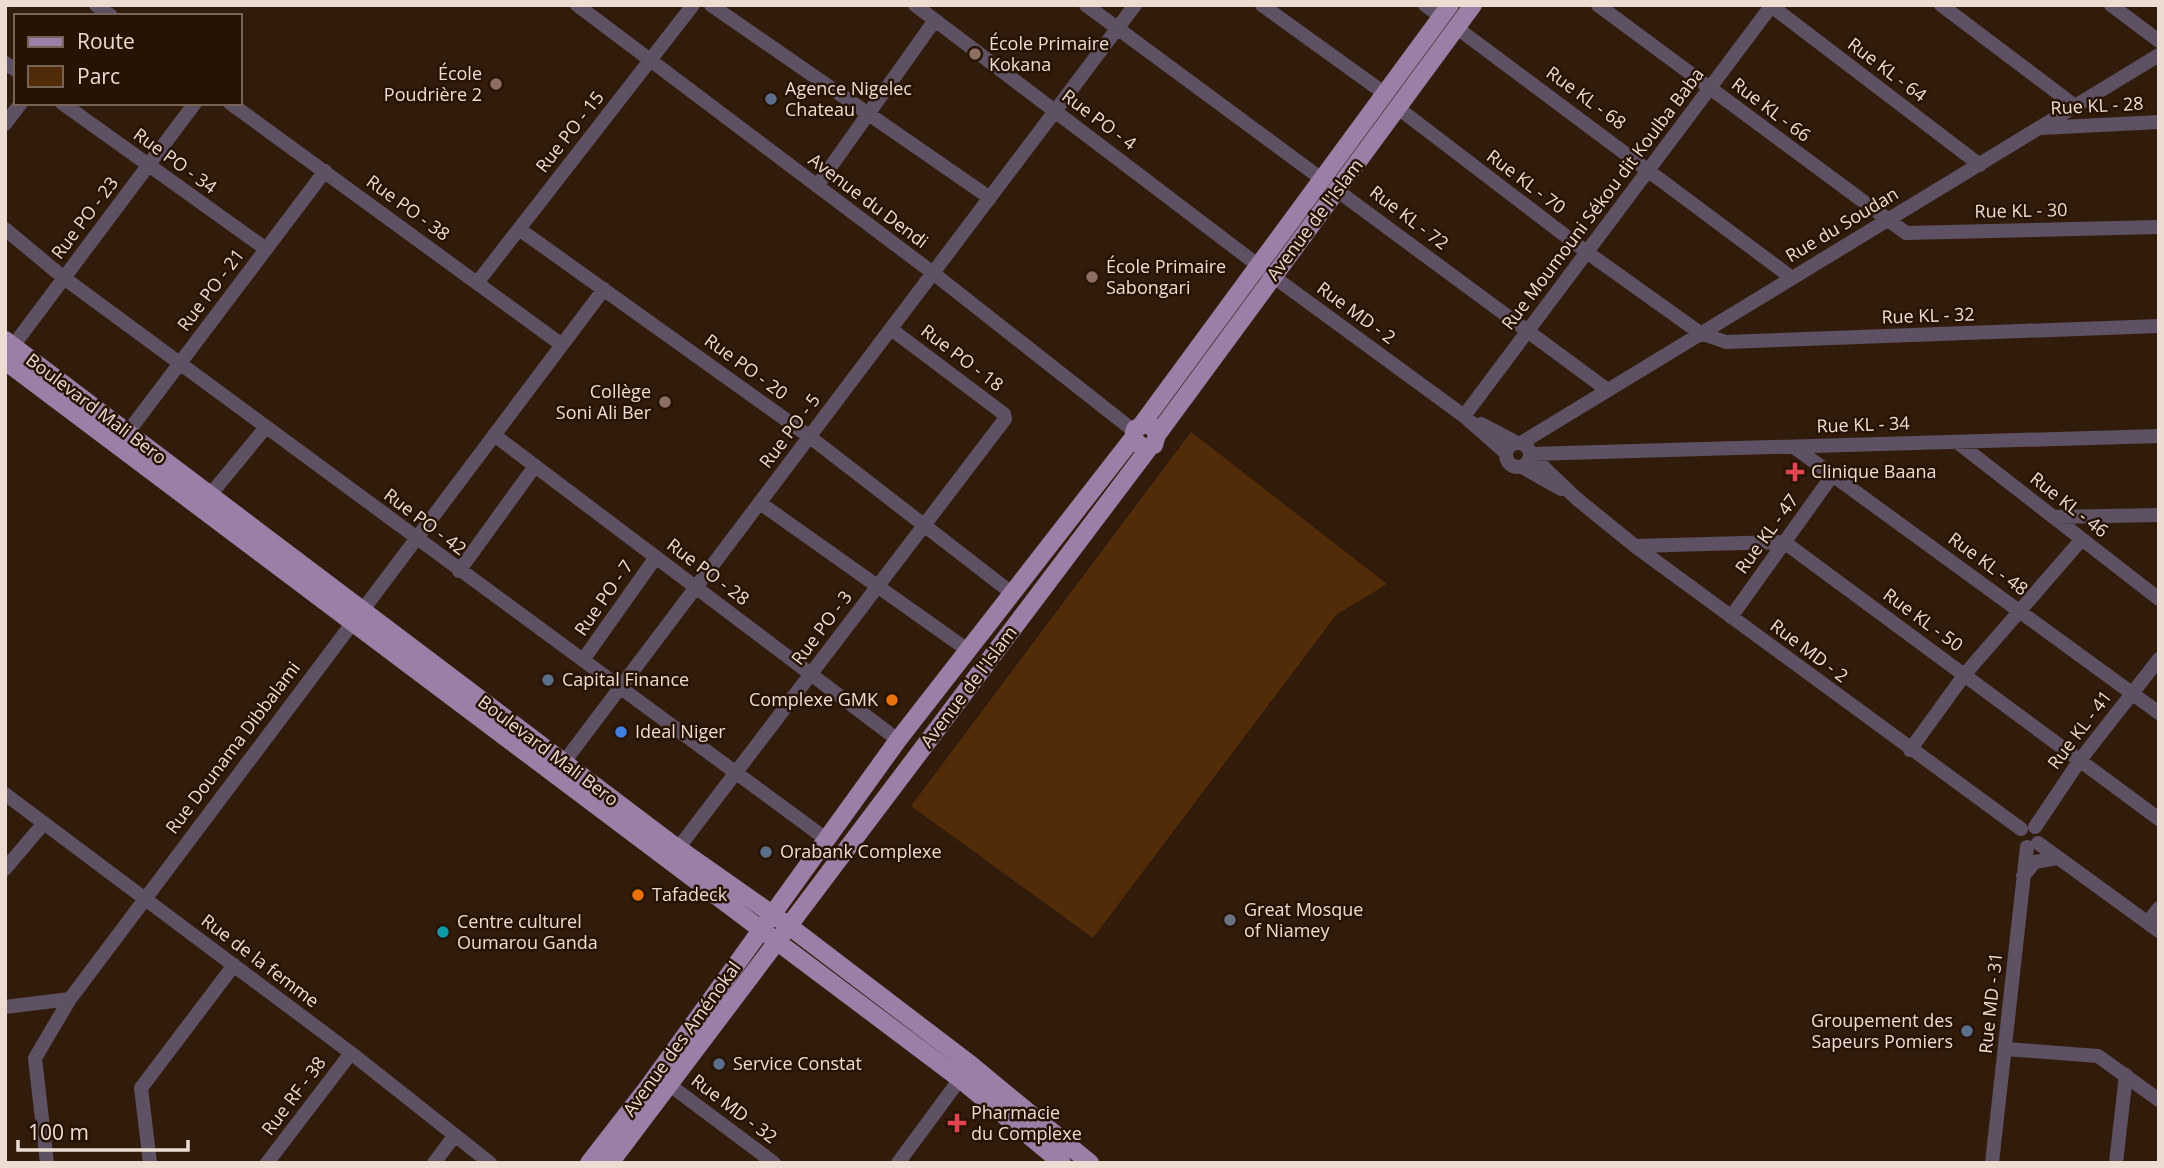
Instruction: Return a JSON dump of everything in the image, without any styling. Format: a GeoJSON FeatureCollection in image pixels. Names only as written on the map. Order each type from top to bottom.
{"type":"FeatureCollection","features":[{"type":"Feature","properties":{"kind":"main road","name":"Avenue de l'Islam"},"geometry":{"type":"LineString","coordinates":[[773,913],[898,740],[969,652],[1136,431],[1266,271],[1338,190],[1473,5]]}},
{"type":"Feature","properties":{"kind":"main road","name":"Avenue de l'Islam"},"geometry":{"type":"LineString","coordinates":[[789,926],[1153,442],[1266,271],[1323,178],[1446,11]]}},
{"type":"Feature","properties":{"kind":"main road","name":"Boulevard Mali Bero"},"geometry":{"type":"LineString","coordinates":[[7,351],[128,432],[358,616]]}},
{"type":"Feature","properties":{"kind":"main road","name":"Boulevard Mali Bero"},"geometry":{"type":"LineString","coordinates":[[7,351],[673,854],[761,930],[960,1079],[1062,1163]]}},
{"type":"Feature","properties":{"kind":"main road"},"geometry":{"type":"LineString","coordinates":[[1136,431],[1153,427],[1153,442]]}},
{"type":"Feature","properties":{"kind":"main road","name":"Boulevard Mali Bero"},"geometry":{"type":"LineString","coordinates":[[673,854],[773,913],[1008,1095],[1090,1163]]}},
{"type":"Feature","properties":{"kind":"main road","name":"Avenue des Aménokal"},"geometry":{"type":"LineString","coordinates":[[610,1163],[689,1046],[773,913]]}},
{"type":"Feature","properties":{"kind":"main road","name":"Avenue des Aménokal"},"geometry":{"type":"LineString","coordinates":[[689,1046],[779,942],[789,926]]}},
{"type":"Feature","properties":{"kind":"main road","name":"Avenue des Aménokal"},"geometry":{"type":"LineString","coordinates":[[589,1163],[660,1090]]}},
{"type":"Feature","properties":{"kind":"main road"},"geometry":{"type":"LineString","coordinates":[[996,1109],[1008,1095]]}},
{"type":"Feature","properties":{"kind":"street","name":"Avenue du Dendi"},"geometry":{"type":"LineString","coordinates":[[576,5],[933,273],[1136,431]]}},
{"type":"Feature","properties":{"kind":"street","name":"Rue PO - 15"},"geometry":{"type":"LineString","coordinates":[[477,283],[693,5]]}},
{"type":"Feature","properties":{"kind":"street"},"geometry":{"type":"LineString","coordinates":[[711,5],[990,198]]}},
{"type":"Feature","properties":{"kind":"street","name":"Rue PO - 4"},"geometry":{"type":"LineString","coordinates":[[915,5],[1266,271]]}},
{"type":"Feature","properties":{"kind":"street","name":"Rue KL - 72"},"geometry":{"type":"LineString","coordinates":[[1086,5],[1606,390]]}},
{"type":"Feature","properties":{"kind":"street","name":"Rue PO - 5"},"geometry":{"type":"LineString","coordinates":[[559,768],[1135,5]]}},
{"type":"Feature","properties":{"kind":"street"},"geometry":{"type":"LineString","coordinates":[[1262,5],[1384,93]]}},
{"type":"Feature","properties":{"kind":"street"},"geometry":{"type":"LineString","coordinates":[[1425,5],[1446,11]]}},
{"type":"Feature","properties":{"kind":"street","name":"Rue KL - 66"},"geometry":{"type":"LineString","coordinates":[[1598,5],[1886,222]]}},
{"type":"Feature","properties":{"kind":"street"},"geometry":{"type":"LineString","coordinates":[[1941,5],[2075,106]]}},
{"type":"Feature","properties":{"kind":"street"},"geometry":{"type":"LineString","coordinates":[[2111,5],[2159,41]]}},
{"type":"Feature","properties":{"kind":"street","name":"Rue Moumouni Sékou dit Koulba Baba"},"geometry":{"type":"LineString","coordinates":[[1464,416],[1771,6]]}},
{"type":"Feature","properties":{"kind":"street","name":"Rue KL - 64"},"geometry":{"type":"LineString","coordinates":[[1771,6],[1980,164]]}},
{"type":"Feature","properties":{"kind":"street"},"geometry":{"type":"LineString","coordinates":[[817,187],[936,20]]}},
{"type":"Feature","properties":{"kind":"street","name":"Rue KL - 68"},"geometry":{"type":"LineString","coordinates":[[1457,27],[1650,169],[1791,278]]}},
{"type":"Feature","properties":{"kind":"street","name":"Rue du Soudan"},"geometry":{"type":"LineString","coordinates":[[1522,452],[1545,428],[2159,55]]}},
{"type":"Feature","properties":{"kind":"street"},"geometry":{"type":"LineString","coordinates":[[5,124],[19,105]]}},
{"type":"Feature","properties":{"kind":"street","name":"Rue PO - 34"},"geometry":{"type":"LineString","coordinates":[[65,105],[266,249]]}},
{"type":"Feature","properties":{"kind":"street","name":"Rue PO - 23"},"geometry":{"type":"LineString","coordinates":[[7,351],[193,105]]}},
{"type":"Feature","properties":{"kind":"street","name":"Rue PO - 38"},"geometry":{"type":"LineString","coordinates":[[233,105],[562,345]]}},
{"type":"Feature","properties":{"kind":"street","name":"Rue KL - 70"},"geometry":{"type":"LineString","coordinates":[[1398,108],[1588,253],[1700,333]]}},
{"type":"Feature","properties":{"kind":"street","name":"Rue KL - 28"},"geometry":{"type":"LineString","coordinates":[[2038,128],[2159,122]]}},
{"type":"Feature","properties":{"kind":"street","name":"Rue PO - 21"},"geometry":{"type":"LineString","coordinates":[[128,432],[325,171]]}},
{"type":"Feature","properties":{"kind":"street","name":"Rue KL - 30"},"geometry":{"type":"LineString","coordinates":[[1886,222],[1906,233],[2159,227]]}},
{"type":"Feature","properties":{"kind":"street","name":"Rue PO - 42"},"geometry":{"type":"LineString","coordinates":[[5,229],[64,278],[827,839]]}},
{"type":"Feature","properties":{"kind":"street","name":"Rue PO - 20"},"geometry":{"type":"LineString","coordinates":[[519,229],[810,437],[1013,594]]}},
{"type":"Feature","properties":{"kind":"street","name":"Rue MD - 2"},"geometry":{"type":"LineString","coordinates":[[1266,271],[1464,416],[1522,452],[1561,482],[1577,499]]}},
{"type":"Feature","properties":{"kind":"street","name":"Rue Dounama Dibbalami"},"geometry":{"type":"LineString","coordinates":[[47,1163],[34,1064],[38,1051],[70,999],[604,289]]}},
{"type":"Feature","properties":{"kind":"street","name":"Rue KL - 32"},"geometry":{"type":"LineString","coordinates":[[1700,333],[1740,343],[2159,326]]}},
{"type":"Feature","properties":{"kind":"street","name":"Rue PO - 18"},"geometry":{"type":"LineString","coordinates":[[891,329],[1004,414],[1005,419]]}},
{"type":"Feature","properties":{"kind":"street","name":"Rue PO - 3"},"geometry":{"type":"LineString","coordinates":[[673,854],[1005,419]]}},
{"type":"Feature","properties":{"kind":"street"},"geometry":{"type":"LineString","coordinates":[[210,495],[265,427]]}},
{"type":"Feature","properties":{"kind":"street","name":"Rue PO - 28"},"geometry":{"type":"LineString","coordinates":[[494,435],[898,740]]}},
{"type":"Feature","properties":{"kind":"street","name":"Rue KL - 34"},"geometry":{"type":"LineString","coordinates":[[1522,452],[1567,453],[2159,436]]}},
{"type":"Feature","properties":{"kind":"street","name":"Rue KL - 46"},"geometry":{"type":"LineString","coordinates":[[1957,442],[2159,599]]}},
{"type":"Feature","properties":{"kind":"street","name":"Rue KL - 48"},"geometry":{"type":"LineString","coordinates":[[1794,447],[1834,473],[2159,713]]}},
{"type":"Feature","properties":{"kind":"street","name":"Rue MD - 2"},"geometry":{"type":"LineString","coordinates":[[1522,452],[1635,546],[1910,750],[2028,828]]}},
{"type":"Feature","properties":{"kind":"street"},"geometry":{"type":"LineString","coordinates":[[1561,482],[1567,453]]}},
{"type":"Feature","properties":{"kind":"street"},"geometry":{"type":"LineString","coordinates":[[459,571],[535,466]]}},
{"type":"Feature","properties":{"kind":"street","name":"Rue KL - 47"},"geometry":{"type":"LineString","coordinates":[[1731,617],[1834,473]]}},
{"type":"Feature","properties":{"kind":"street"},"geometry":{"type":"LineString","coordinates":[[760,503],[969,652]]}},
{"type":"Feature","properties":{"kind":"street"},"geometry":{"type":"LineString","coordinates":[[2053,517],[2159,515]]}},
{"type":"Feature","properties":{"kind":"street"},"geometry":{"type":"LineString","coordinates":[[1910,750],[1965,674],[2082,539]]}},
{"type":"Feature","properties":{"kind":"street"},"geometry":{"type":"LineString","coordinates":[[1635,546],[1784,542]]}},
{"type":"Feature","properties":{"kind":"street","name":"Rue KL - 50"},"geometry":{"type":"LineString","coordinates":[[1784,542],[2159,819]]}},
{"type":"Feature","properties":{"kind":"street","name":"Rue PO - 7"},"geometry":{"type":"LineString","coordinates":[[583,660],[656,557]]}},
{"type":"Feature","properties":{"kind":"street","name":"Rue KL - 41"},"geometry":{"type":"LineString","coordinates":[[2028,828],[2159,659]]}},
{"type":"Feature","properties":{"kind":"street","name":"Rue de la femme"},"geometry":{"type":"LineString","coordinates":[[5,794],[351,1054],[490,1163]]}},
{"type":"Feature","properties":{"kind":"street"},"geometry":{"type":"LineString","coordinates":[[5,869],[44,823]]}},
{"type":"Feature","properties":{"kind":"street"},"geometry":{"type":"LineString","coordinates":[[2028,828],[2019,840],[2057,858],[2153,927],[2159,908]]}},
{"type":"Feature","properties":{"kind":"street","name":"Rue MD - 31"},"geometry":{"type":"LineString","coordinates":[[1992,1163],[2022,877],[2032,845]]}},
{"type":"Feature","properties":{"kind":"street"},"geometry":{"type":"LineString","coordinates":[[2022,877],[2035,862],[2057,858]]}},
{"type":"Feature","properties":{"kind":"street"},"geometry":{"type":"LineString","coordinates":[[149,1163],[141,1088],[234,965]]}},
{"type":"Feature","properties":{"kind":"street"},"geometry":{"type":"LineString","coordinates":[[5,1007],[70,999]]}},
{"type":"Feature","properties":{"kind":"street"},"geometry":{"type":"LineString","coordinates":[[2006,1049],[2098,1056],[2159,1100]]}},
{"type":"Feature","properties":{"kind":"street","name":"Rue RF - 38"},"geometry":{"type":"LineString","coordinates":[[267,1163],[351,1054]]}},
{"type":"Feature","properties":{"kind":"street"},"geometry":{"type":"LineString","coordinates":[[2116,1163],[2126,1075]]}},
{"type":"Feature","properties":{"kind":"street"},"geometry":{"type":"LineString","coordinates":[[898,1163],[960,1079]]}},
{"type":"Feature","properties":{"kind":"street","name":"Rue MD - 32"},"geometry":{"type":"LineString","coordinates":[[660,1090],[774,1163]]}},
{"type":"Feature","properties":{"kind":"street"},"geometry":{"type":"LineString","coordinates":[[434,1163],[455,1135]]}},
{"type":"Feature","properties":{"kind":"green space"},"geometry":{"type":"Polygon","coordinates":[[[1191,432],[1387,584],[1336,615],[1093,938],[911,806],[1191,432]]]}},
{"type":"Feature","properties":{"kind":"place","name":"École Primaire Kokana"},"geometry":{"type":"Point","coordinates":[975,54]}},
{"type":"Feature","properties":{"kind":"place","name":"École Poudrière 2"},"geometry":{"type":"Point","coordinates":[496,84]}},
{"type":"Feature","properties":{"kind":"place","name":"Agence Nigelec Chateau"},"geometry":{"type":"Point","coordinates":[771,99]}},
{"type":"Feature","properties":{"kind":"place","name":"École Primaire Sabongari"},"geometry":{"type":"Point","coordinates":[1092,277]}},
{"type":"Feature","properties":{"kind":"place","name":"Collège Soni Ali Ber"},"geometry":{"type":"Point","coordinates":[665,402]}},
{"type":"Feature","properties":{"kind":"place","name":"Clinique Baana"},"geometry":{"type":"Point","coordinates":[1795,472]}},
{"type":"Feature","properties":{"kind":"place","name":"Capital Finance"},"geometry":{"type":"Point","coordinates":[548,680]}},
{"type":"Feature","properties":{"kind":"place","name":"Complexe GMK"},"geometry":{"type":"Point","coordinates":[892,700]}},
{"type":"Feature","properties":{"kind":"place","name":"Ideal Niger"},"geometry":{"type":"Point","coordinates":[621,732]}},
{"type":"Feature","properties":{"kind":"place","name":"Orabank Complexe"},"geometry":{"type":"Point","coordinates":[766,852]}},
{"type":"Feature","properties":{"kind":"place","name":"Tafadeck"},"geometry":{"type":"Point","coordinates":[638,895]}},
{"type":"Feature","properties":{"kind":"place","name":"Great Mosque of Niamey"},"geometry":{"type":"Point","coordinates":[1230,920]}},
{"type":"Feature","properties":{"kind":"place","name":"Centre culturel Oumarou Ganda"},"geometry":{"type":"Point","coordinates":[443,932]}},
{"type":"Feature","properties":{"kind":"place","name":"Groupement des Sapeurs Pomiers"},"geometry":{"type":"Point","coordinates":[1967,1031]}},
{"type":"Feature","properties":{"kind":"place","name":"Service Constat"},"geometry":{"type":"Point","coordinates":[719,1064]}},
{"type":"Feature","properties":{"kind":"place","name":"Pharmacie du Complexe"},"geometry":{"type":"Point","coordinates":[957,1123]}}]}
